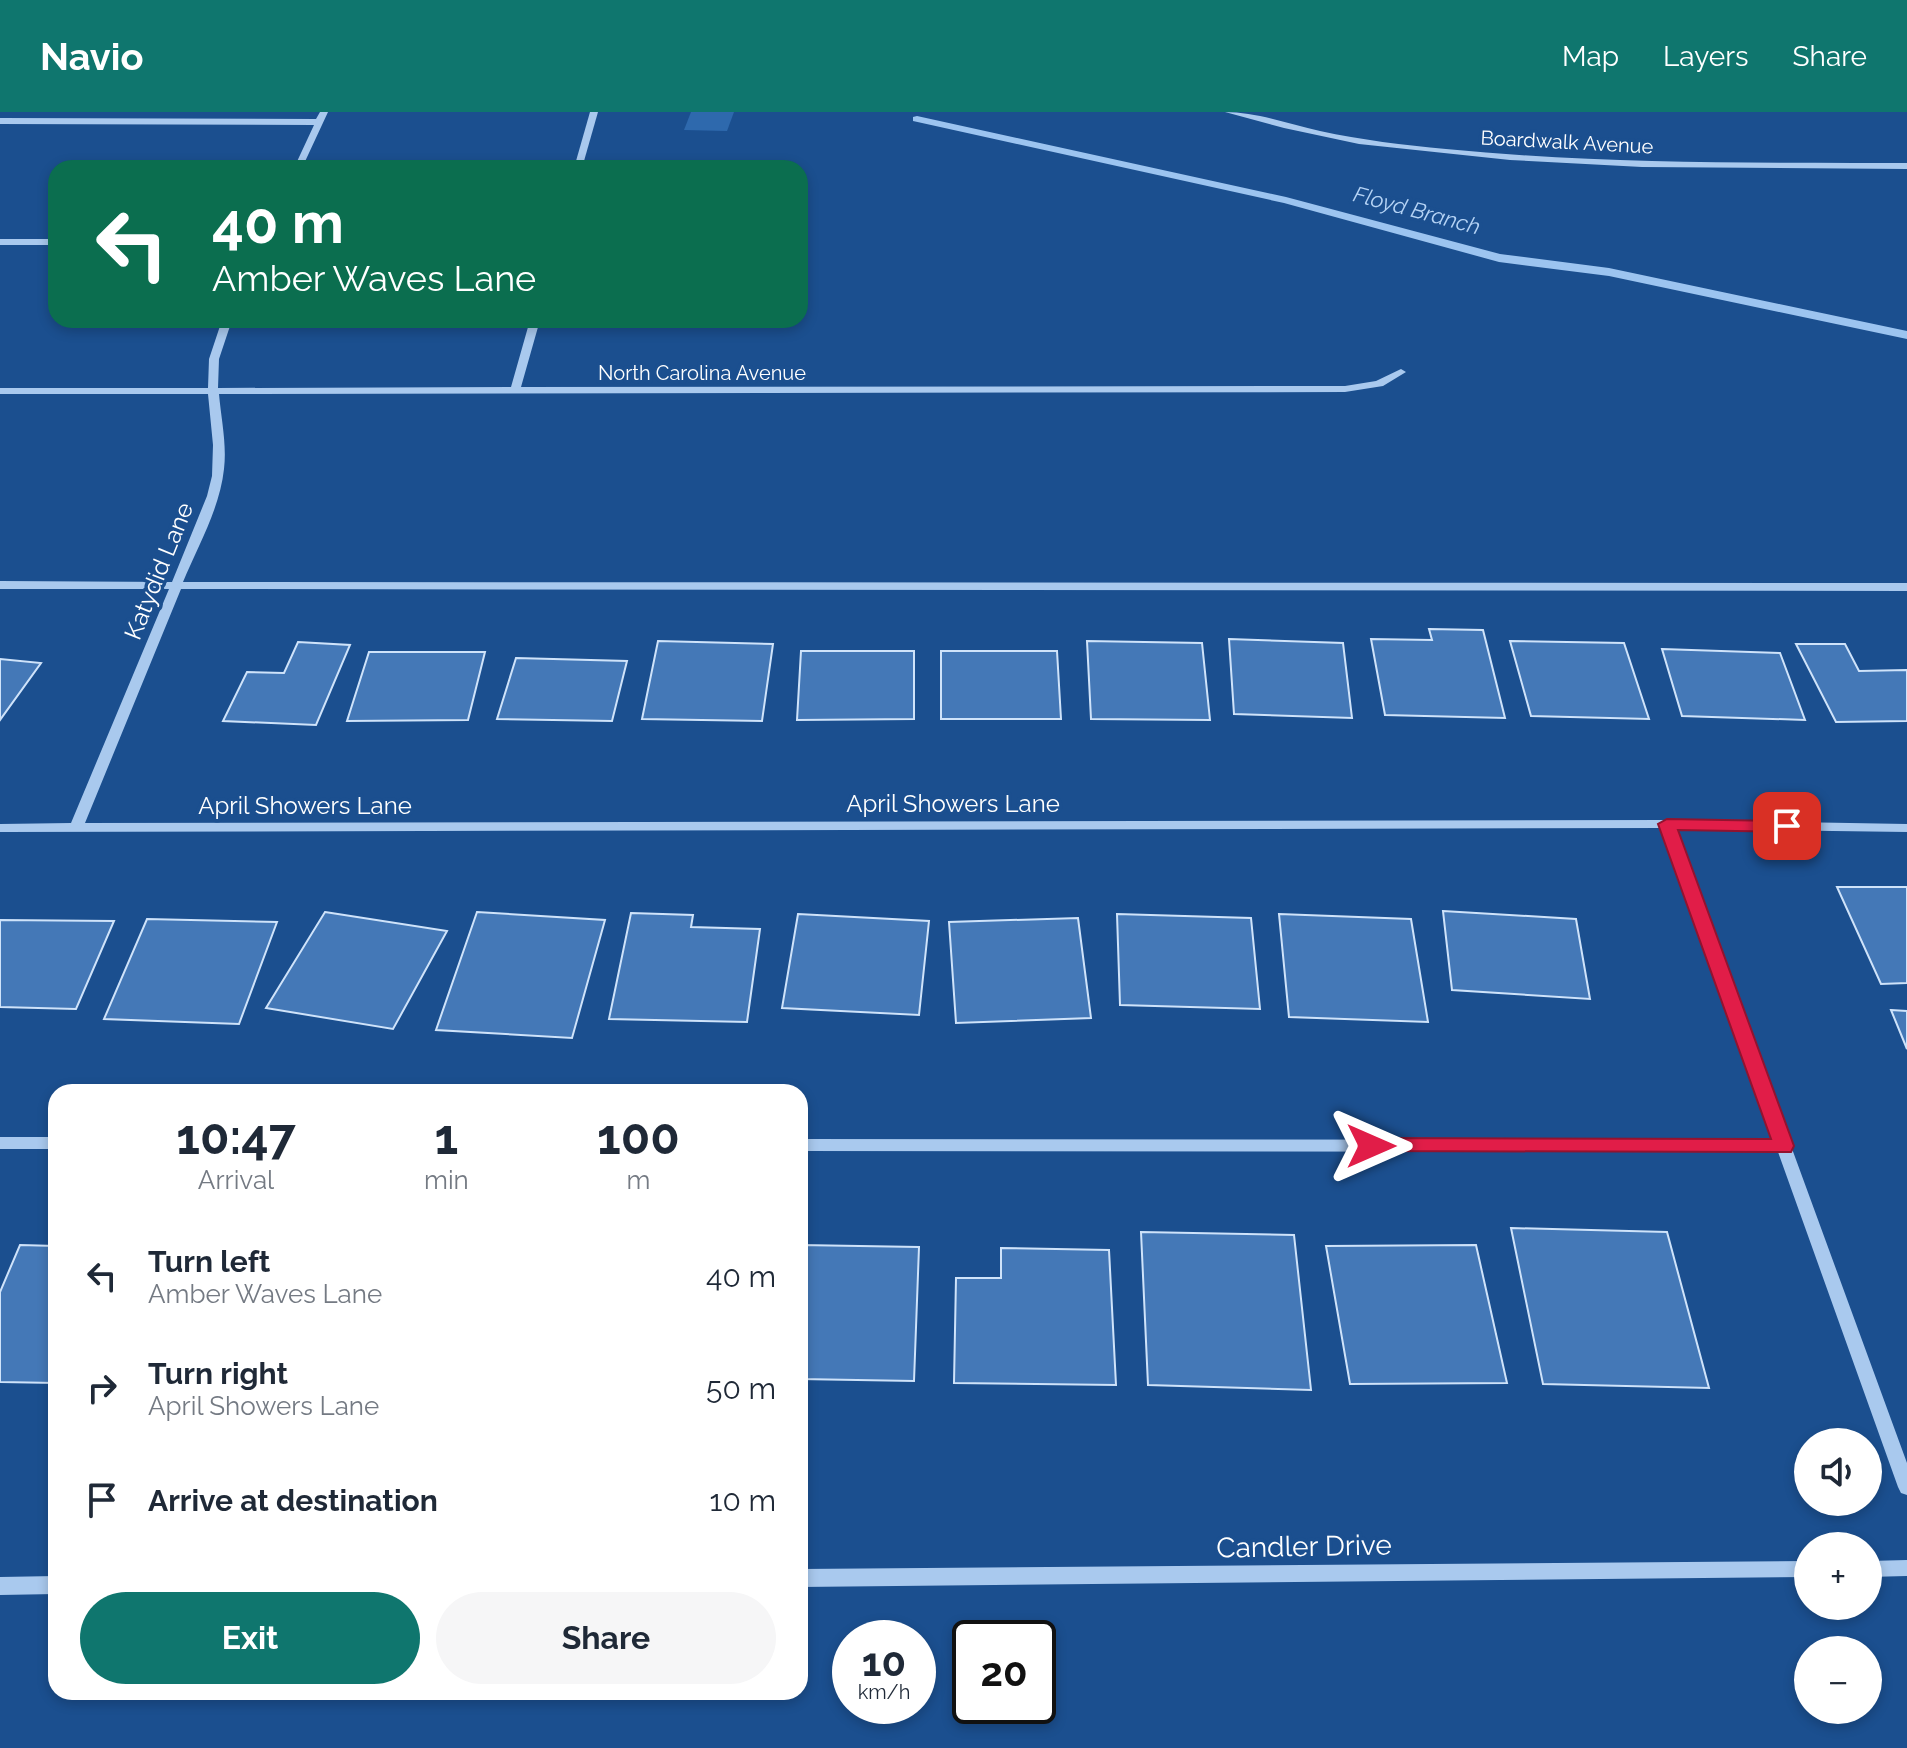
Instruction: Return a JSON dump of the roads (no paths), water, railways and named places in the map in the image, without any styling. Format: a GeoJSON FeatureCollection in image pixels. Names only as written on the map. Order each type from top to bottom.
{"type":"FeatureCollection","features":[{"type":"Feature","properties":{"kind":"street"},"geometry":{"type":"LineString","coordinates":[[65,121],[71,112]]}},
{"type":"Feature","properties":{"kind":"street"},"geometry":{"type":"LineString","coordinates":[[301,160],[324,112]]}},
{"type":"Feature","properties":{"kind":"street"},"geometry":{"type":"LineString","coordinates":[[580,160],[594,112]]}},
{"type":"Feature","properties":{"kind":"street","name":"Boardwalk Avenue"},"geometry":{"type":"LineString","coordinates":[[1229,112],[1309,132],[1375,144],[1566,163],[1907,166]]}},
{"type":"Feature","properties":{"kind":"street"},"geometry":{"type":"LineString","coordinates":[[0,121],[318,122]]}},
{"type":"Feature","properties":{"kind":"street"},"geometry":{"type":"LineString","coordinates":[[0,242],[48,242]]}},
{"type":"Feature","properties":{"kind":"street","name":"Katydid Lane"},"geometry":{"type":"LineString","coordinates":[[76,828],[213,496],[219,464],[211,391],[215,355],[224,328]]}},
{"type":"Feature","properties":{"kind":"street"},"geometry":{"type":"LineString","coordinates":[[515,391],[533,328]]}},
{"type":"Feature","properties":{"kind":"street","name":"North Carolina Avenue"},"geometry":{"type":"LineString","coordinates":[[0,391],[1345,389],[1379,384],[1401,372]]}},
{"type":"Feature","properties":{"kind":"street"},"geometry":{"type":"LineString","coordinates":[[0,585],[1907,587]]}},
{"type":"Feature","properties":{"kind":"street"},"geometry":{"type":"LineString","coordinates":[[1667,824],[1907,1487]]}},
{"type":"Feature","properties":{"kind":"street","name":"April Showers Lane"},"geometry":{"type":"LineString","coordinates":[[0,828],[1667,824],[1907,828]]}},
{"type":"Feature","properties":{"kind":"street"},"geometry":{"type":"LineString","coordinates":[[0,1143],[48,1143]]}},
{"type":"Feature","properties":{"kind":"street"},"geometry":{"type":"LineString","coordinates":[[808,1145],[1784,1146]]}},
{"type":"Feature","properties":{"kind":"street"},"geometry":{"type":"LineString","coordinates":[[1882,1569],[1907,1568]]}},
{"type":"Feature","properties":{"kind":"street","name":"Candler Drive"},"geometry":{"type":"LineString","coordinates":[[808,1578],[1794,1569]]}},
{"type":"Feature","properties":{"kind":"street"},"geometry":{"type":"LineString","coordinates":[[0,1586],[48,1585]]}},
{"type":"Feature","properties":{"kind":"waterway","name":"Floyd Branch"},"geometry":{"type":"LineString","coordinates":[[917,119],[1286,200],[1499,258],[1609,272],[1907,335]]}}]}
